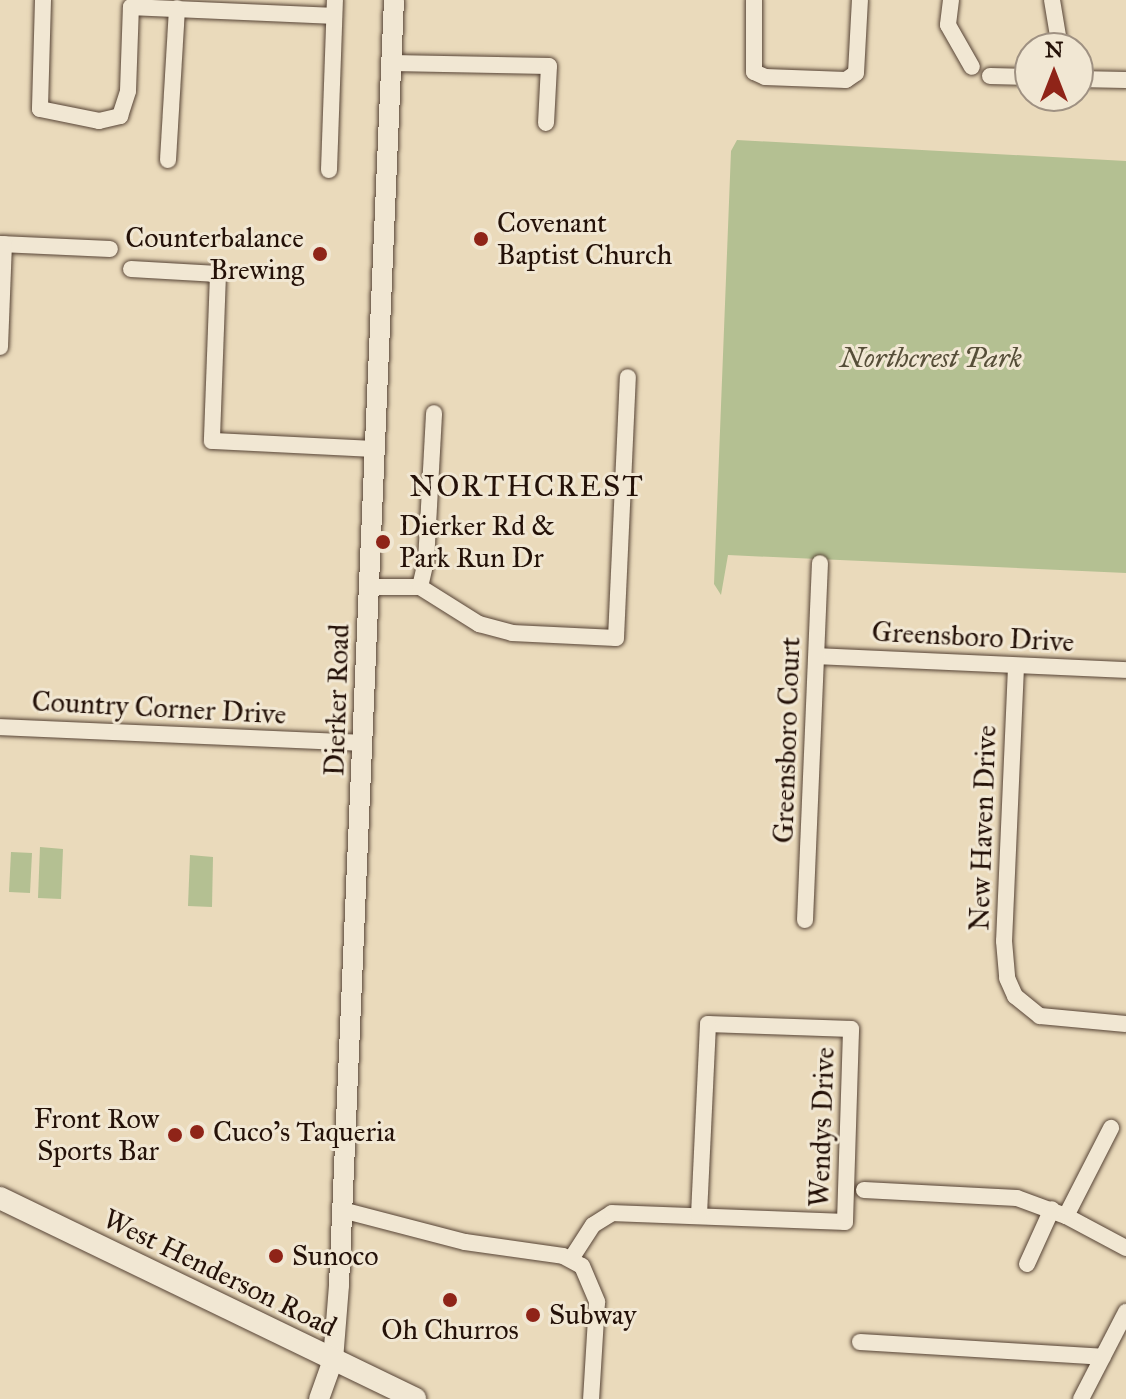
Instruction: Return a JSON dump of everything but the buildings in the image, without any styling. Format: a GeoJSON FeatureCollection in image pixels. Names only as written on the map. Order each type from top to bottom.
{"type":"FeatureCollection","features":[{"type":"Feature","properties":{"kind":"main road","name":"West Henderson Road"},"geometry":{"type":"LineString","coordinates":[[0,1198],[415,1399]]}},
{"type":"Feature","properties":{"kind":"street"},"geometry":{"type":"LineString","coordinates":[[43,0],[40,109],[99,121],[120,116],[128,91],[131,7],[335,8],[329,170]]}},
{"type":"Feature","properties":{"kind":"street","name":"Dierker Road"},"geometry":{"type":"LineString","coordinates":[[319,1399],[333,1360],[342,1210],[394,0]]}},
{"type":"Feature","properties":{"kind":"street"},"geometry":{"type":"LineString","coordinates":[[754,0],[754,72],[765,77],[846,80],[856,73],[860,0]]}},
{"type":"Feature","properties":{"kind":"street"},"geometry":{"type":"LineString","coordinates":[[951,0],[948,25],[972,67]]}},
{"type":"Feature","properties":{"kind":"street"},"geometry":{"type":"LineString","coordinates":[[1052,0],[1057,32]]}},
{"type":"Feature","properties":{"kind":"street"},"geometry":{"type":"LineString","coordinates":[[167,5],[168,160]]}},
{"type":"Feature","properties":{"kind":"street"},"geometry":{"type":"LineString","coordinates":[[392,63],[549,66],[546,123]]}},
{"type":"Feature","properties":{"kind":"street"},"geometry":{"type":"LineString","coordinates":[[990,76],[1014,77]]}},
{"type":"Feature","properties":{"kind":"street"},"geometry":{"type":"LineString","coordinates":[[1094,79],[1126,80]]}},
{"type":"Feature","properties":{"kind":"street"},"geometry":{"type":"LineString","coordinates":[[0,347],[2,244],[110,249]]}},
{"type":"Feature","properties":{"kind":"street"},"geometry":{"type":"LineString","coordinates":[[131,269],[218,274],[212,441],[376,449]]}},
{"type":"Feature","properties":{"kind":"street"},"geometry":{"type":"LineString","coordinates":[[369,587],[420,587],[479,624],[503,631],[616,638],[628,377]]}},
{"type":"Feature","properties":{"kind":"street"},"geometry":{"type":"LineString","coordinates":[[420,587],[426,562],[434,413]]}},
{"type":"Feature","properties":{"kind":"street","name":"Greensboro Court"},"geometry":{"type":"LineString","coordinates":[[805,920],[820,563]]}},
{"type":"Feature","properties":{"kind":"street","name":"Greensboro Drive"},"geometry":{"type":"LineString","coordinates":[[817,656],[1126,670]]}},
{"type":"Feature","properties":{"kind":"street","name":"New Haven Drive"},"geometry":{"type":"LineString","coordinates":[[1016,667],[1004,941],[1012,991],[1026,1006],[1051,1019],[1126,1024]]}},
{"type":"Feature","properties":{"kind":"street","name":"Country Corner Drive"},"geometry":{"type":"LineString","coordinates":[[0,727],[363,743]]}},
{"type":"Feature","properties":{"kind":"street","name":"Wendys Drive"},"geometry":{"type":"LineString","coordinates":[[571,1259],[593,1225],[612,1213],[845,1222],[851,1029],[708,1024],[699,1215]]}},
{"type":"Feature","properties":{"kind":"street"},"geometry":{"type":"LineString","coordinates":[[1027,1264],[1111,1128]]}},
{"type":"Feature","properties":{"kind":"street"},"geometry":{"type":"LineString","coordinates":[[864,1190],[1017,1198],[1059,1212],[1126,1248]]}},
{"type":"Feature","properties":{"kind":"street"},"geometry":{"type":"LineString","coordinates":[[342,1210],[465,1242],[571,1259],[586,1271],[597,1302],[591,1399]]}},
{"type":"Feature","properties":{"kind":"street"},"geometry":{"type":"LineString","coordinates":[[1081,1399],[1126,1312]]}},
{"type":"Feature","properties":{"kind":"street"},"geometry":{"type":"LineString","coordinates":[[860,1342],[1103,1357]]}},
{"type":"Feature","properties":{"kind":"green space","name":"Northcrest Park"},"geometry":{"type":"Polygon","coordinates":[[[737,140],[1126,161],[1126,573],[728,555],[721,595],[714,584],[731,151],[737,140]]]}},
{"type":"Feature","properties":{"kind":"green space"},"geometry":{"type":"Polygon","coordinates":[[[40,847],[63,849],[61,899],[38,898],[40,847]]]}},
{"type":"Feature","properties":{"kind":"green space"},"geometry":{"type":"Polygon","coordinates":[[[11,852],[32,853],[30,893],[9,892],[11,852]]]}},
{"type":"Feature","properties":{"kind":"green space"},"geometry":{"type":"Polygon","coordinates":[[[190,855],[213,857],[212,907],[188,906],[190,855]]]}},
{"type":"Feature","properties":{"kind":"place","name":"Covenant Baptist Church"},"geometry":{"type":"Point","coordinates":[481,239]}},
{"type":"Feature","properties":{"kind":"place","name":"Counterbalance Brewing"},"geometry":{"type":"Point","coordinates":[320,254]}},
{"type":"Feature","properties":{"kind":"place","name":"Dierker Rd & Park Run Dr"},"geometry":{"type":"Point","coordinates":[383,542]}},
{"type":"Feature","properties":{"kind":"place","name":"Cuco's Taqueria"},"geometry":{"type":"Point","coordinates":[197,1132]}},
{"type":"Feature","properties":{"kind":"place","name":"Front Row Sports Bar"},"geometry":{"type":"Point","coordinates":[175,1135]}},
{"type":"Feature","properties":{"kind":"place","name":"Sunoco"},"geometry":{"type":"Point","coordinates":[276,1256]}},
{"type":"Feature","properties":{"kind":"place","name":"Oh Churros"},"geometry":{"type":"Point","coordinates":[450,1300]}},
{"type":"Feature","properties":{"kind":"place","name":"Subway"},"geometry":{"type":"Point","coordinates":[533,1315]}},
{"type":"Feature","properties":{"kind":"district","name":"NORTHCREST"},"geometry":{"type":"Point","coordinates":[527,486]}}]}
